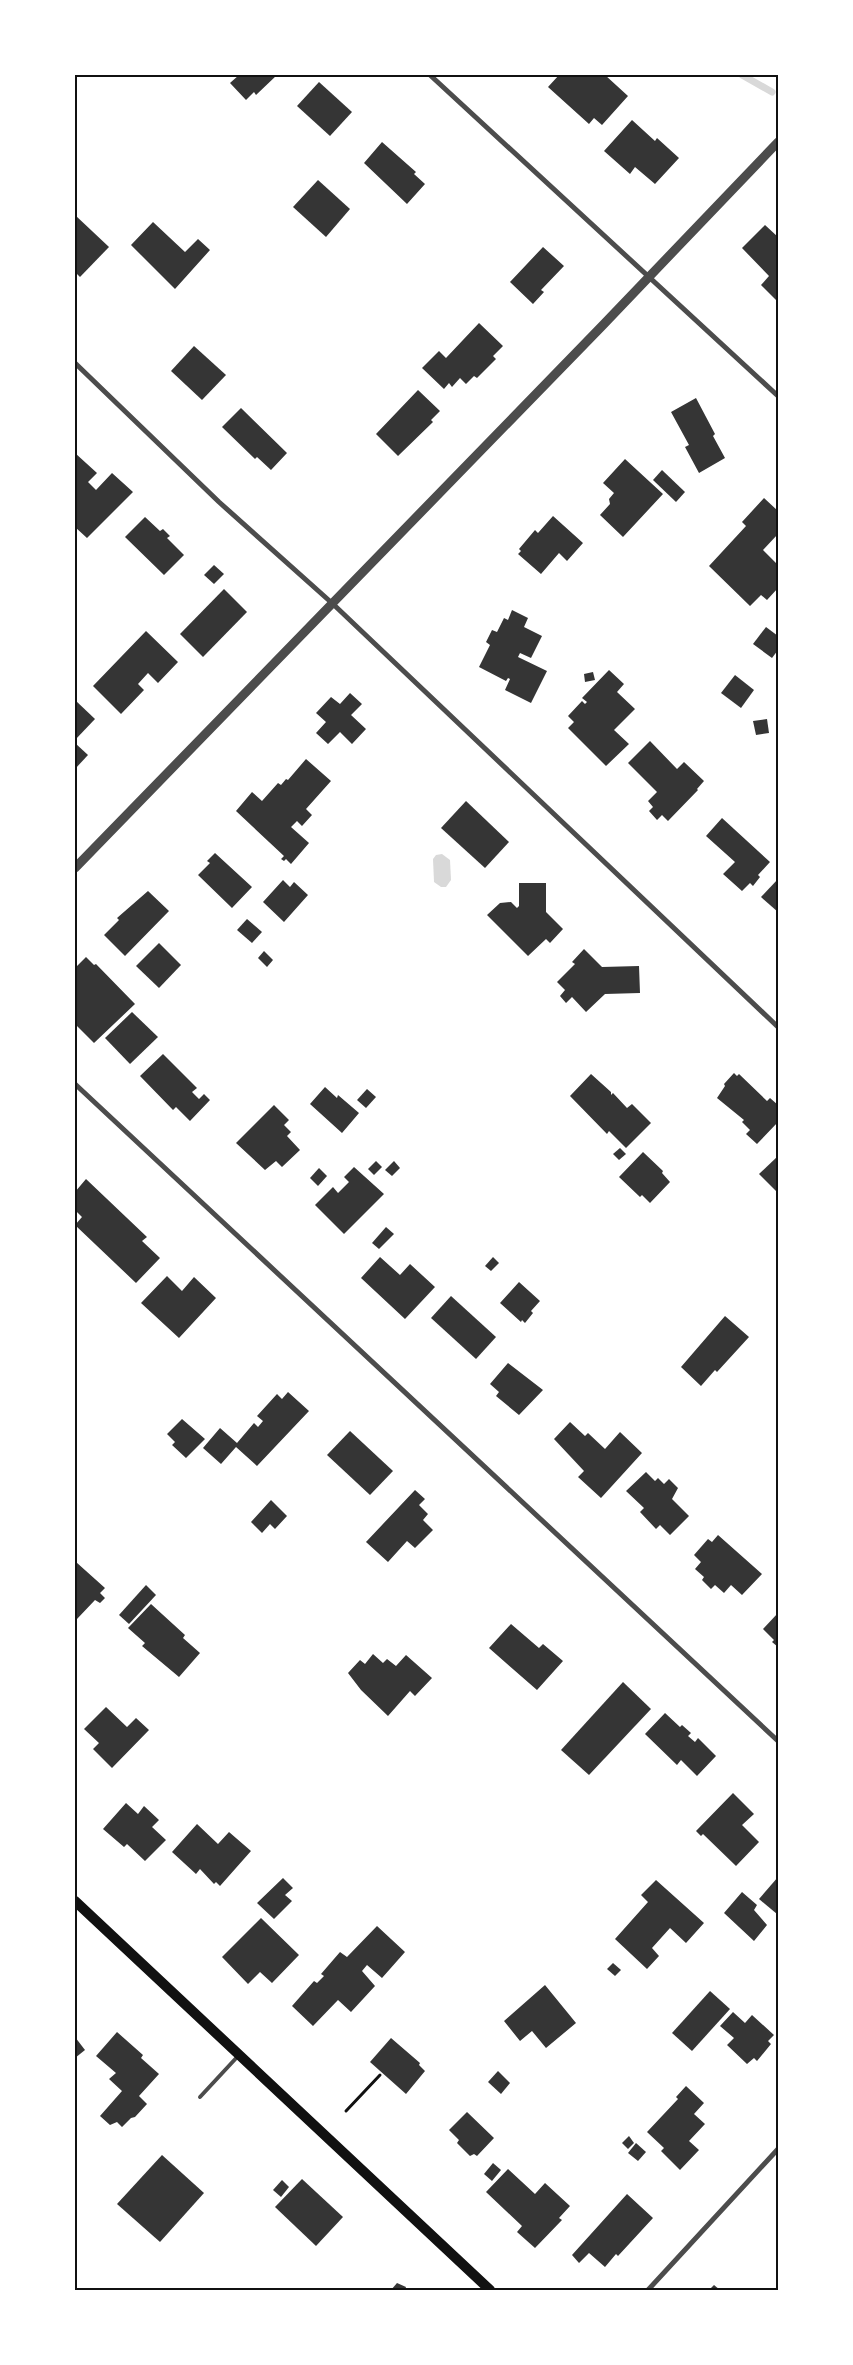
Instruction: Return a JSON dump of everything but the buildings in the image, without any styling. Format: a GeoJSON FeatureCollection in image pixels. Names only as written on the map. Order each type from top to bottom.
{"type":"FeatureCollection","features":[{"type":"Feature","properties":{"kind":"main road"},"geometry":{"type":"LineString","coordinates":[[75,1901],[490,2290]]}},
{"type":"Feature","properties":{"kind":"street"},"geometry":{"type":"LineString","coordinates":[[430,75],[778,396]]}},
{"type":"Feature","properties":{"kind":"street"},"geometry":{"type":"LineString","coordinates":[[75,868],[333,604],[778,142]]}},
{"type":"Feature","properties":{"kind":"street"},"geometry":{"type":"LineString","coordinates":[[75,363],[219,502],[333,604],[778,1027]]}},
{"type":"Feature","properties":{"kind":"street"},"geometry":{"type":"LineString","coordinates":[[75,1084],[778,1741]]}},
{"type":"Feature","properties":{"kind":"street"},"geometry":{"type":"LineString","coordinates":[[648,2290],[778,2149]]}},
{"type":"Feature","properties":{"kind":"lane"},"geometry":{"type":"LineString","coordinates":[[200,2097],[239,2055]]}},
{"type":"Feature","properties":{"kind":"path"},"geometry":{"type":"LineString","coordinates":[[346,2111],[380,2075]]}},
{"type":"Feature","properties":{"kind":"shaded area"},"geometry":{"type":"Polygon","coordinates":[[[442,854],[450,860],[451,880],[446,887],[441,887],[434,882],[433,859],[436,855],[442,854]]]}},
{"type":"Feature","properties":{"kind":"waterway"},"geometry":{"type":"LineString","coordinates":[[742,75],[772,92]]}}]}
